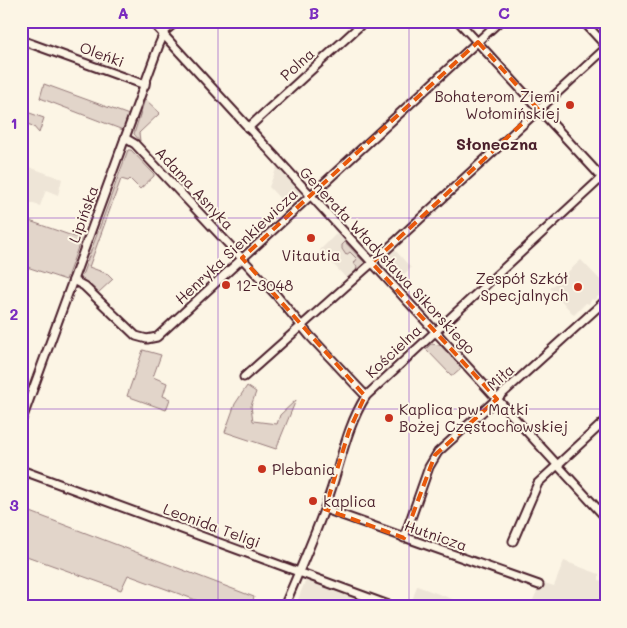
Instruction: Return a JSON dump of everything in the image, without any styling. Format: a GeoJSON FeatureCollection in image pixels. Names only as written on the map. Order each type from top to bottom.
{"type":"FeatureCollection","features":[{"type":"Feature","properties":{"kind":"street","name":"Generała Władysława Sikorskiego"},"geometry":{"type":"LineString","coordinates":[[151,21],[606,518]]}},
{"type":"Feature","properties":{"kind":"street","name":"Lipińska"},"geometry":{"type":"LineString","coordinates":[[21,422],[164,35],[168,28],[177,21]]}},
{"type":"Feature","properties":{"kind":"street","name":"Polna"},"geometry":{"type":"LineString","coordinates":[[248,128],[365,21]]}},
{"type":"Feature","properties":{"kind":"street"},"geometry":{"type":"LineString","coordinates":[[458,21],[538,109],[604,177]]}},
{"type":"Feature","properties":{"kind":"street","name":"Henryka Sienkiewicza"},"geometry":{"type":"LineString","coordinates":[[73,280],[84,286],[131,333],[140,338],[151,339],[161,335],[500,21]]}},
{"type":"Feature","properties":{"kind":"street"},"geometry":{"type":"LineString","coordinates":[[244,377],[372,263],[606,47],[583,21]]}},
{"type":"Feature","properties":{"kind":"street","name":"Oleńki"},"geometry":{"type":"LineString","coordinates":[[21,40],[145,85]]}},
{"type":"Feature","properties":{"kind":"street","name":"Adama Asnyka"},"geometry":{"type":"LineString","coordinates":[[125,138],[135,144],[242,258],[277,296],[301,327],[366,396]]}},
{"type":"Feature","properties":{"kind":"street","name":"Kościelna"},"geometry":{"type":"LineString","coordinates":[[284,607],[325,508],[349,432],[366,396],[604,177]]}},
{"type":"Feature","properties":{"kind":"street","name":"Miła"},"geometry":{"type":"LineString","coordinates":[[404,538],[435,455],[447,442],[606,300]]}},
{"type":"Feature","properties":{"kind":"street"},"geometry":{"type":"LineString","coordinates":[[513,541],[534,489],[542,479],[606,420]]}},
{"type":"Feature","properties":{"kind":"street","name":"Leonida Teligi"},"geometry":{"type":"LineString","coordinates":[[21,470],[394,607]]}},
{"type":"Feature","properties":{"kind":"street","name":"Hutnicza"},"geometry":{"type":"LineString","coordinates":[[325,508],[539,585]]}},
{"type":"Feature","properties":{"kind":"highlighted area"},"geometry":{"type":"Polygon","coordinates":[[[478,42],[538,109],[372,263],[497,399],[435,455],[404,538],[325,509],[349,431],[365,396],[242,258],[478,42]]]}},
{"type":"Feature","properties":{"kind":"shaded area"},"geometry":{"type":"Polygon","coordinates":[[[44,84],[129,115],[123,130],[40,98],[44,84]]]}},
{"type":"Feature","properties":{"kind":"shaded area"},"geometry":{"type":"Polygon","coordinates":[[[145,99],[160,113],[139,133],[140,141],[134,134],[145,99]]]}},
{"type":"Feature","properties":{"kind":"shaded area"},"geometry":{"type":"Polygon","coordinates":[[[21,110],[44,118],[39,133],[33,126],[21,122],[21,110]]]}},
{"type":"Feature","properties":{"kind":"shaded area"},"geometry":{"type":"Polygon","coordinates":[[[128,150],[131,150],[154,176],[140,189],[130,179],[128,181],[121,179],[89,267],[108,274],[113,279],[98,293],[81,278],[128,150]]]}},
{"type":"Feature","properties":{"kind":"shaded area"},"geometry":{"type":"Polygon","coordinates":[[[21,164],[62,179],[58,195],[46,190],[40,206],[27,202],[21,216],[21,164]]]}},
{"type":"Feature","properties":{"kind":"shaded area"},"geometry":{"type":"Polygon","coordinates":[[[277,167],[301,193],[301,198],[289,208],[269,187],[277,167]]]}},
{"type":"Feature","properties":{"kind":"shaded area"},"geometry":{"type":"Polygon","coordinates":[[[21,218],[81,239],[66,280],[21,265],[21,218]]]}},
{"type":"Feature","properties":{"kind":"shaded area"},"geometry":{"type":"Polygon","coordinates":[[[337,233],[365,263],[347,279],[320,250],[337,233]]]}},
{"type":"Feature","properties":{"kind":"shaded area"},"geometry":{"type":"Polygon","coordinates":[[[345,242],[365,263],[356,271],[357,267],[354,263],[357,259],[350,252],[346,255],[342,249],[342,245],[345,242]]]}},
{"type":"Feature","properties":{"kind":"shaded area"},"geometry":{"type":"Polygon","coordinates":[[[395,250],[411,268],[396,281],[383,266],[383,261],[395,250]]]}},
{"type":"Feature","properties":{"kind":"shaded area","name":"Zespół Szkół Specjalnych"},"geometry":{"type":"Polygon","coordinates":[[[581,260],[606,286],[606,290],[594,300],[592,299],[589,304],[586,303],[574,315],[550,288],[581,260]]]}},
{"type":"Feature","properties":{"kind":"shaded area"},"geometry":{"type":"Polygon","coordinates":[[[431,344],[440,345],[462,368],[454,375],[451,375],[426,349],[431,344]]]}},
{"type":"Feature","properties":{"kind":"shaded area"},"geometry":{"type":"Polygon","coordinates":[[[143,350],[161,355],[153,377],[167,383],[163,396],[170,399],[166,410],[127,396],[143,350]]]}},
{"type":"Feature","properties":{"kind":"shaded area"},"geometry":{"type":"Polygon","coordinates":[[[247,386],[256,392],[251,406],[253,421],[277,424],[280,415],[296,400],[276,449],[225,432],[235,404],[247,386]]]}},
{"type":"Feature","properties":{"kind":"shaded area"},"geometry":{"type":"Polygon","coordinates":[[[28,511],[254,597],[251,607],[202,607],[204,603],[128,575],[121,590],[21,554],[21,531],[28,511]]]}},
{"type":"Feature","properties":{"kind":"shaded area"},"geometry":{"type":"Polygon","coordinates":[[[564,561],[599,574],[599,580],[606,582],[606,607],[530,607],[541,582],[554,586],[564,561]]]}},
{"type":"Feature","properties":{"kind":"shaded area"},"geometry":{"type":"Polygon","coordinates":[[[306,579],[383,607],[295,607],[306,579]]]}},
{"type":"Feature","properties":{"kind":"shaded area"},"geometry":{"type":"Polygon","coordinates":[[[417,586],[474,607],[410,607],[417,586]]]}},
{"type":"Feature","properties":{"kind":"place","name":"Bohaterom Ziemi Wołomińskiej"},"geometry":{"type":"Point","coordinates":[570,105]}},
{"type":"Feature","properties":{"kind":"place","name":"Vitautia"},"geometry":{"type":"Point","coordinates":[311,238]}},
{"type":"Feature","properties":{"kind":"place","name":"12-3048"},"geometry":{"type":"Point","coordinates":[226,285]}},
{"type":"Feature","properties":{"kind":"place","name":"Zespół Szkół Specjalnych"},"geometry":{"type":"Point","coordinates":[578,287]}},
{"type":"Feature","properties":{"kind":"place","name":"Kaplica pw. Matki Bożej Częstochowskiej"},"geometry":{"type":"Point","coordinates":[389,418]}},
{"type":"Feature","properties":{"kind":"place","name":"Plebania"},"geometry":{"type":"Point","coordinates":[262,469]}},
{"type":"Feature","properties":{"kind":"place","name":"kaplica"},"geometry":{"type":"Point","coordinates":[313,501]}},
{"type":"Feature","properties":{"kind":"district","name":"Słoneczna"},"geometry":{"type":"Point","coordinates":[497,143]}}]}
